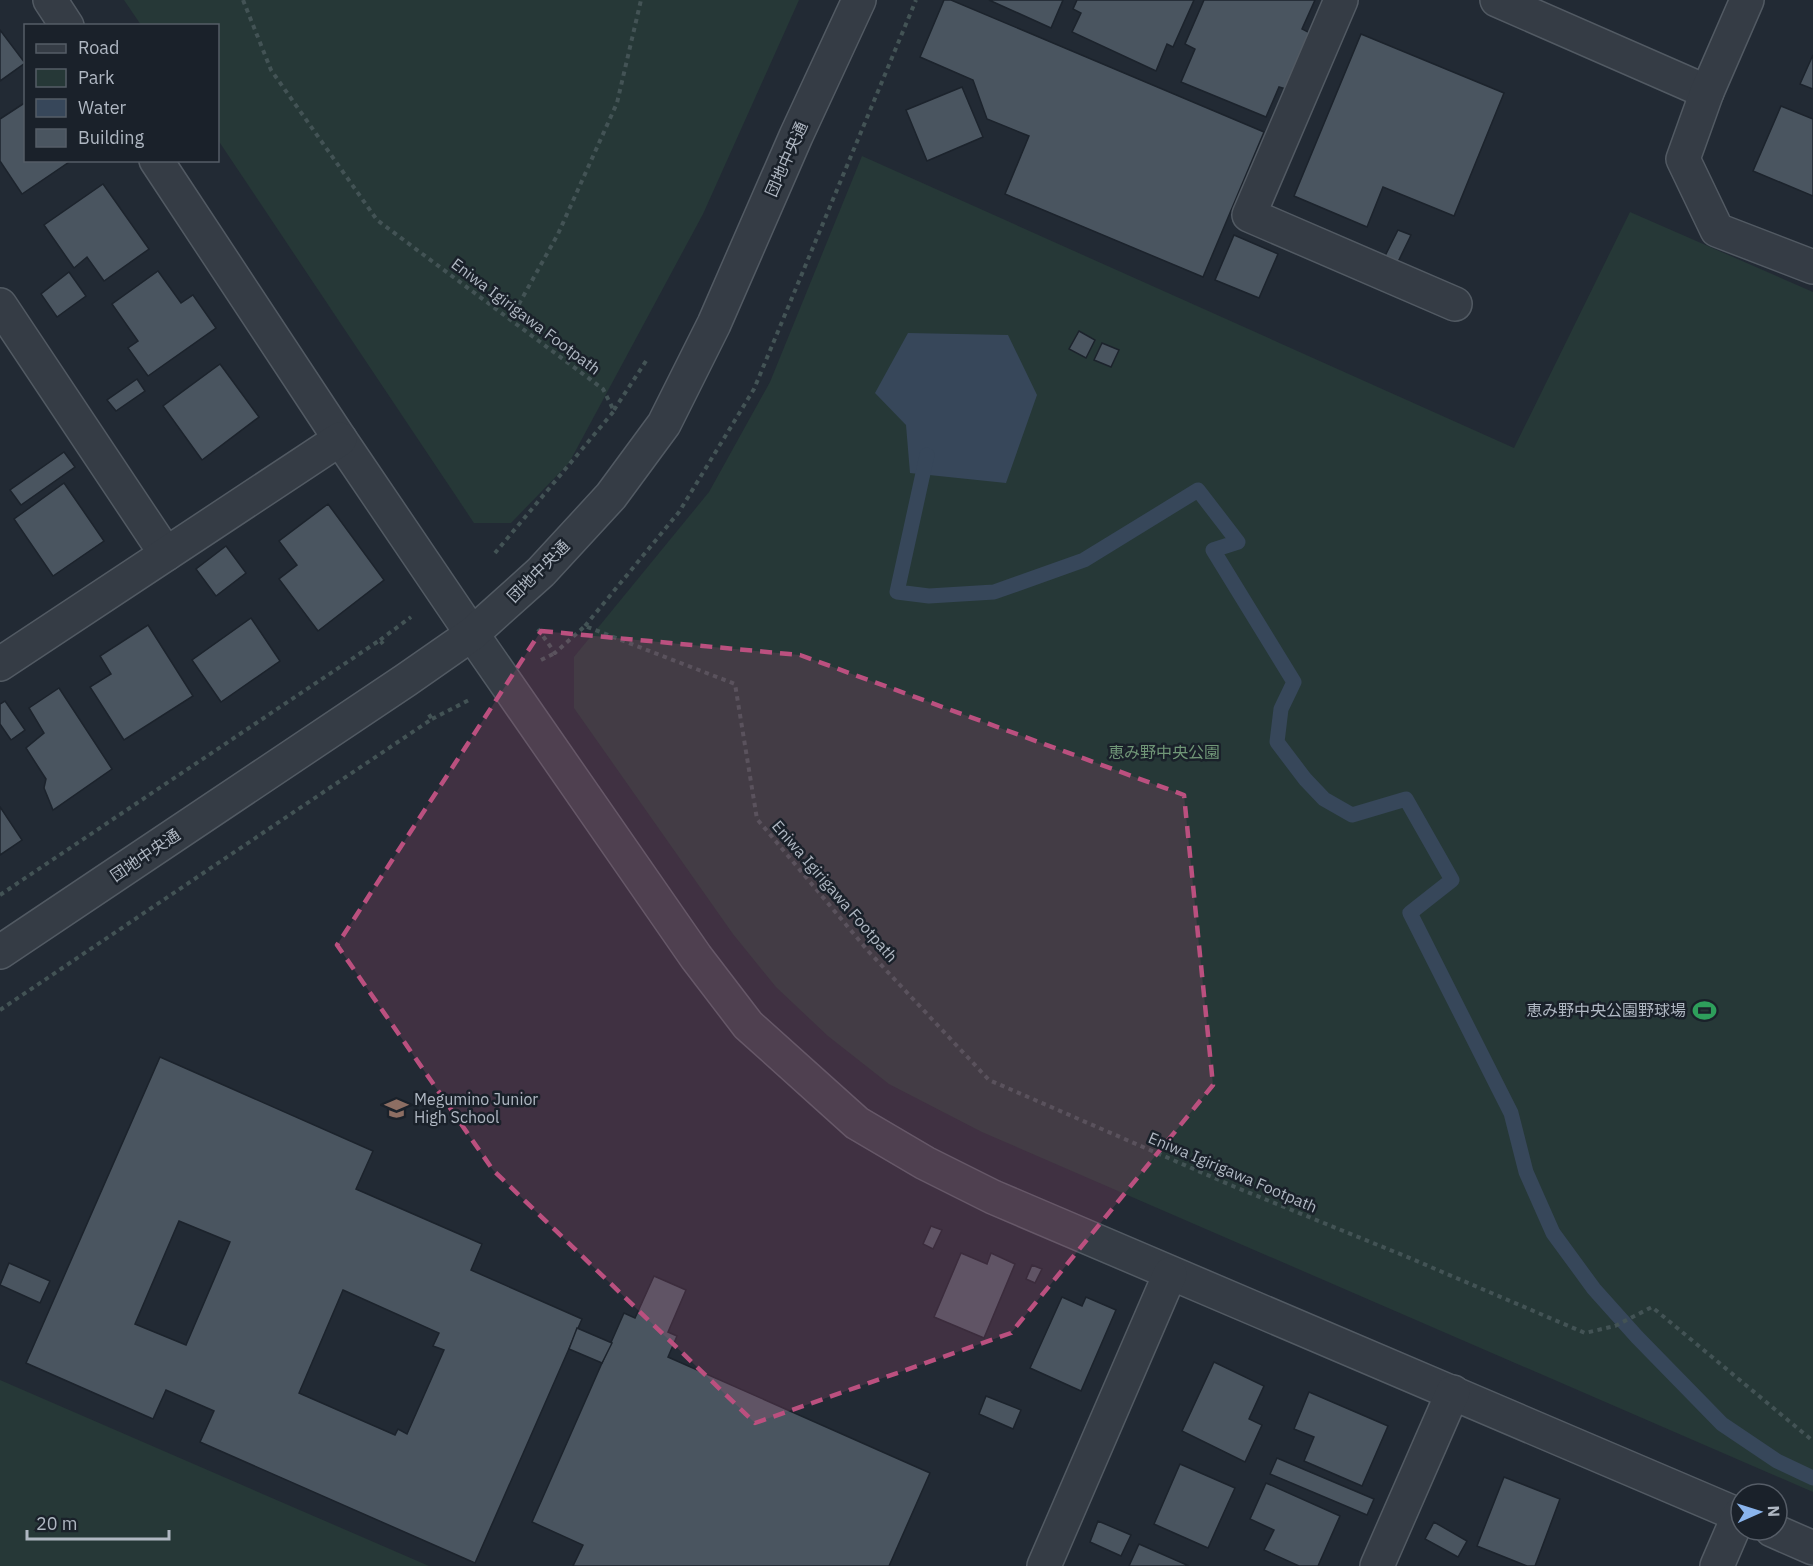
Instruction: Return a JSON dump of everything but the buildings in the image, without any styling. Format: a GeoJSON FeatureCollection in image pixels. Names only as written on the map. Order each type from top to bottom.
{"type":"FeatureCollection","features":[{"type":"Feature","properties":{"kind":"street"},"geometry":{"type":"LineString","coordinates":[[50,0],[66,24]]}},
{"type":"Feature","properties":{"kind":"street","name":"団地中央通"},"geometry":{"type":"LineString","coordinates":[[0,952],[472,634],[541,572],[611,496],[664,424],[714,324],[796,136],[859,0]]}},
{"type":"Feature","properties":{"kind":"street"},"geometry":{"type":"LineString","coordinates":[[1341,0],[1249,215],[1455,304]]}},
{"type":"Feature","properties":{"kind":"street"},"geometry":{"type":"LineString","coordinates":[[1497,0],[1707,92]]}},
{"type":"Feature","properties":{"kind":"street"},"geometry":{"type":"LineString","coordinates":[[1747,0],[1707,92],[1683,159],[1717,230],[1813,267]]}},
{"type":"Feature","properties":{"kind":"street"},"geometry":{"type":"LineString","coordinates":[[157,162],[340,440],[696,957],[748,1025],[857,1123],[925,1163],[993,1197],[1729,1511]]}},
{"type":"Feature","properties":{"kind":"street"},"geometry":{"type":"LineString","coordinates":[[0,305],[166,554]]}},
{"type":"Feature","properties":{"kind":"street"},"geometry":{"type":"LineString","coordinates":[[0,664],[340,440]]}},
{"type":"Feature","properties":{"kind":"street"},"geometry":{"type":"LineString","coordinates":[[1044,1566],[1170,1274]]}},
{"type":"Feature","properties":{"kind":"street"},"geometry":{"type":"LineString","coordinates":[[1377,1566],[1453,1392]]}},
{"type":"Feature","properties":{"kind":"street"},"geometry":{"type":"LineString","coordinates":[[1789,1537],[1813,1548]]}},
{"type":"Feature","properties":{"kind":"street"},"geometry":{"type":"LineString","coordinates":[[1717,1566],[1729,1540]]}},
{"type":"Feature","properties":{"kind":"path","name":"Eniwa Igirigawa Footpath"},"geometry":{"type":"LineString","coordinates":[[243,0],[272,70],[377,220],[603,389],[614,411],[489,561],[555,653],[585,626],[735,684],[757,819],[869,952],[989,1080],[1235,1187],[1585,1333],[1615,1326],[1652,1307],[1813,1442]]}},
{"type":"Feature","properties":{"kind":"path"},"geometry":{"type":"LineString","coordinates":[[510,320],[558,234],[617,104],[641,0]]}},
{"type":"Feature","properties":{"kind":"path"},"geometry":{"type":"LineString","coordinates":[[585,626],[679,512],[754,389],[916,0]]}},
{"type":"Feature","properties":{"kind":"path"},"geometry":{"type":"LineString","coordinates":[[0,895],[380,640],[432,719],[0,1010]]}},
{"type":"Feature","properties":{"kind":"highlighted area"},"geometry":{"type":"Polygon","coordinates":[[[541,631],[800,655],[1184,795],[1213,1085],[1011,1333],[755,1423],[493,1170],[337,945],[541,631]]]}},
{"type":"Feature","properties":{"kind":"green space"},"geometry":{"type":"Polygon","coordinates":[[[124,0],[799,0],[703,214],[569,463],[511,523],[474,523],[219,141],[219,24],[140,24],[124,0]]]}},
{"type":"Feature","properties":{"kind":"green space","name":"恵み野中央公園"},"geometry":{"type":"Polygon","coordinates":[[[862,156],[1514,448],[1630,212],[1813,292],[1813,1492],[982,1132],[889,1084],[828,1036],[776,987],[733,934],[574,708],[574,657],[709,492],[770,382],[862,156]]]}},
{"type":"Feature","properties":{"kind":"green space"},"geometry":{"type":"Polygon","coordinates":[[[0,1380],[429,1566],[0,1566],[0,1380]]]}},
{"type":"Feature","properties":{"kind":"water"},"geometry":{"type":"Polygon","coordinates":[[[908,333],[1008,335],[1037,395],[1006,483],[910,473],[906,425],[875,393],[908,333]]]}},
{"type":"Feature","properties":{"kind":"waterway"},"geometry":{"type":"LineString","coordinates":[[927,455],[897,592],[929,596],[994,592],[1084,560],[1198,490],[1238,542],[1213,550],[1294,682],[1281,709],[1277,742],[1305,779],[1324,799],[1352,815],[1406,799],[1452,880],[1410,913],[1511,1113],[1526,1172],[1553,1233],[1594,1289],[1637,1337],[1722,1424],[1777,1461],[1813,1478]]}},
{"type":"Feature","properties":{"kind":"place","name":"恵み野中央公園野球場"},"geometry":{"type":"Point","coordinates":[1704,1010]}},
{"type":"Feature","properties":{"kind":"place","name":"Megumino Junior High School"},"geometry":{"type":"Point","coordinates":[396,1108]}}]}
